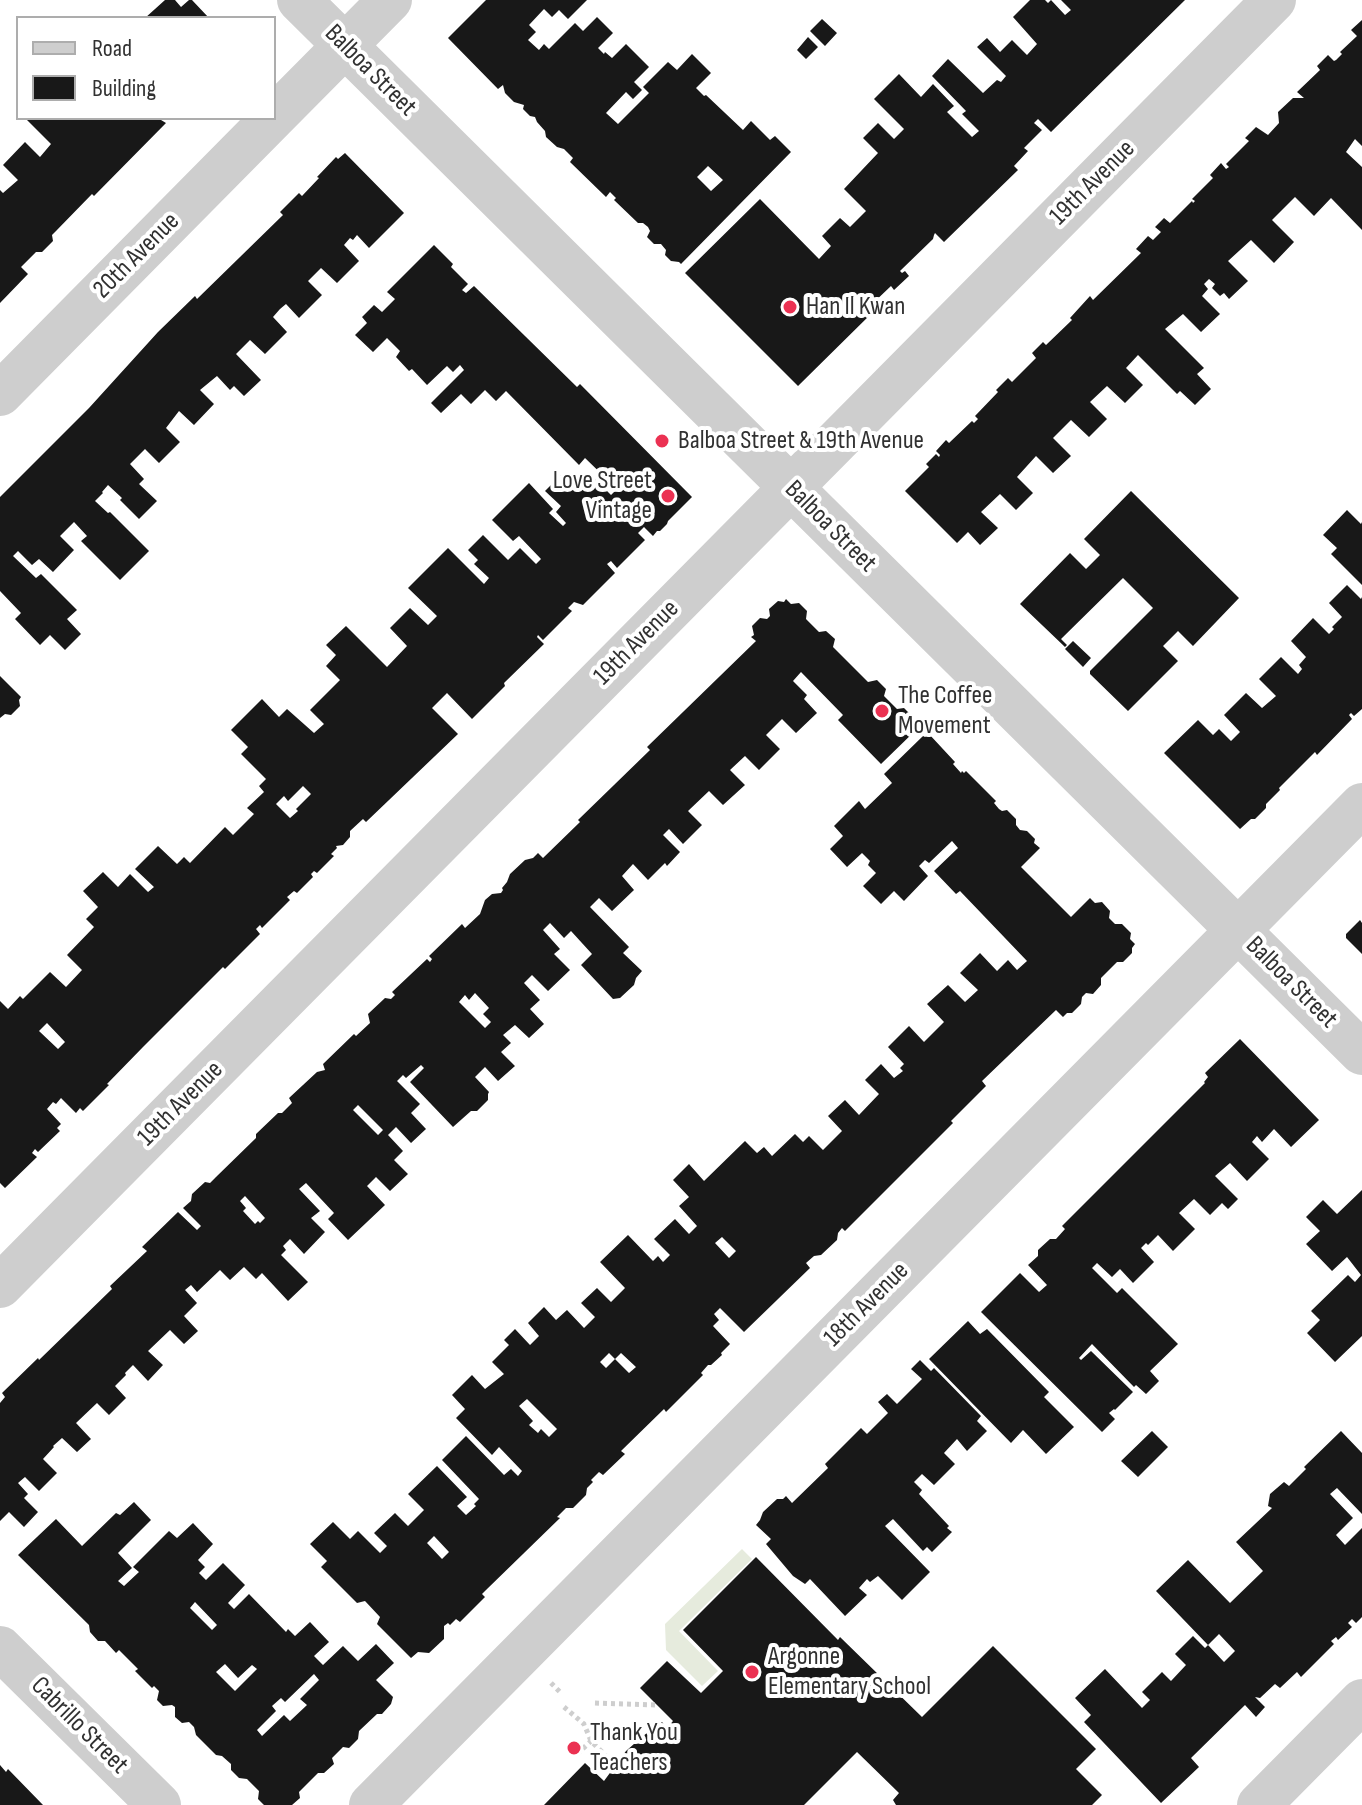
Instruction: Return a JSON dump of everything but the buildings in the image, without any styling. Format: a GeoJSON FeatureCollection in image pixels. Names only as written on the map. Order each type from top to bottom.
{"type":"FeatureCollection","features":[{"type":"Feature","properties":{"kind":"street","name":"Balboa Street"},"geometry":{"type":"LineString","coordinates":[[299,0],[1362,1053]]}},
{"type":"Feature","properties":{"kind":"street","name":"20th Avenue"},"geometry":{"type":"LineString","coordinates":[[276,116],[390,0]]}},
{"type":"Feature","properties":{"kind":"street","name":"19th Avenue"},"geometry":{"type":"LineString","coordinates":[[0,1286],[1274,0]]}},
{"type":"Feature","properties":{"kind":"street","name":"20th Avenue"},"geometry":{"type":"LineString","coordinates":[[0,394],[272,120]]}},
{"type":"Feature","properties":{"kind":"street","name":"18th Avenue"},"geometry":{"type":"LineString","coordinates":[[371,1805],[1362,805]]}},
{"type":"Feature","properties":{"kind":"street","name":"Cabrillo Street"},"geometry":{"type":"LineString","coordinates":[[0,1648],[159,1805]]}},
{"type":"Feature","properties":{"kind":"street"},"geometry":{"type":"LineString","coordinates":[[1259,1805],[1362,1701]]}},
{"type":"Feature","properties":{"kind":"path"},"geometry":{"type":"LineString","coordinates":[[595,1703],[656,1705]]}},
{"type":"Feature","properties":{"kind":"path"},"geometry":{"type":"LineString","coordinates":[[564,1707],[584,1724],[591,1741],[615,1765]]}},
{"type":"Feature","properties":{"kind":"path"},"geometry":{"type":"LineString","coordinates":[[577,1754],[591,1741]]}},
{"type":"Feature","properties":{"kind":"shaded area"},"geometry":{"type":"Polygon","coordinates":[[[742,1549],[752,1559],[679,1631],[718,1671],[702,1686],[666,1650],[665,1624],[742,1549]]]}},
{"type":"Feature","properties":{"kind":"place","name":"Han Il Kwan"},"geometry":{"type":"Point","coordinates":[790,307]}},
{"type":"Feature","properties":{"kind":"place","name":"Balboa Street & 19th Avenue"},"geometry":{"type":"Point","coordinates":[662,441]}},
{"type":"Feature","properties":{"kind":"place","name":"Love Street Vintage"},"geometry":{"type":"Point","coordinates":[668,496]}},
{"type":"Feature","properties":{"kind":"place","name":"The Coffee Movement"},"geometry":{"type":"Point","coordinates":[882,711]}},
{"type":"Feature","properties":{"kind":"place","name":"Argonne Elementary School"},"geometry":{"type":"Point","coordinates":[752,1672]}},
{"type":"Feature","properties":{"kind":"place","name":"Thank You Teachers"},"geometry":{"type":"Point","coordinates":[574,1748]}}]}
